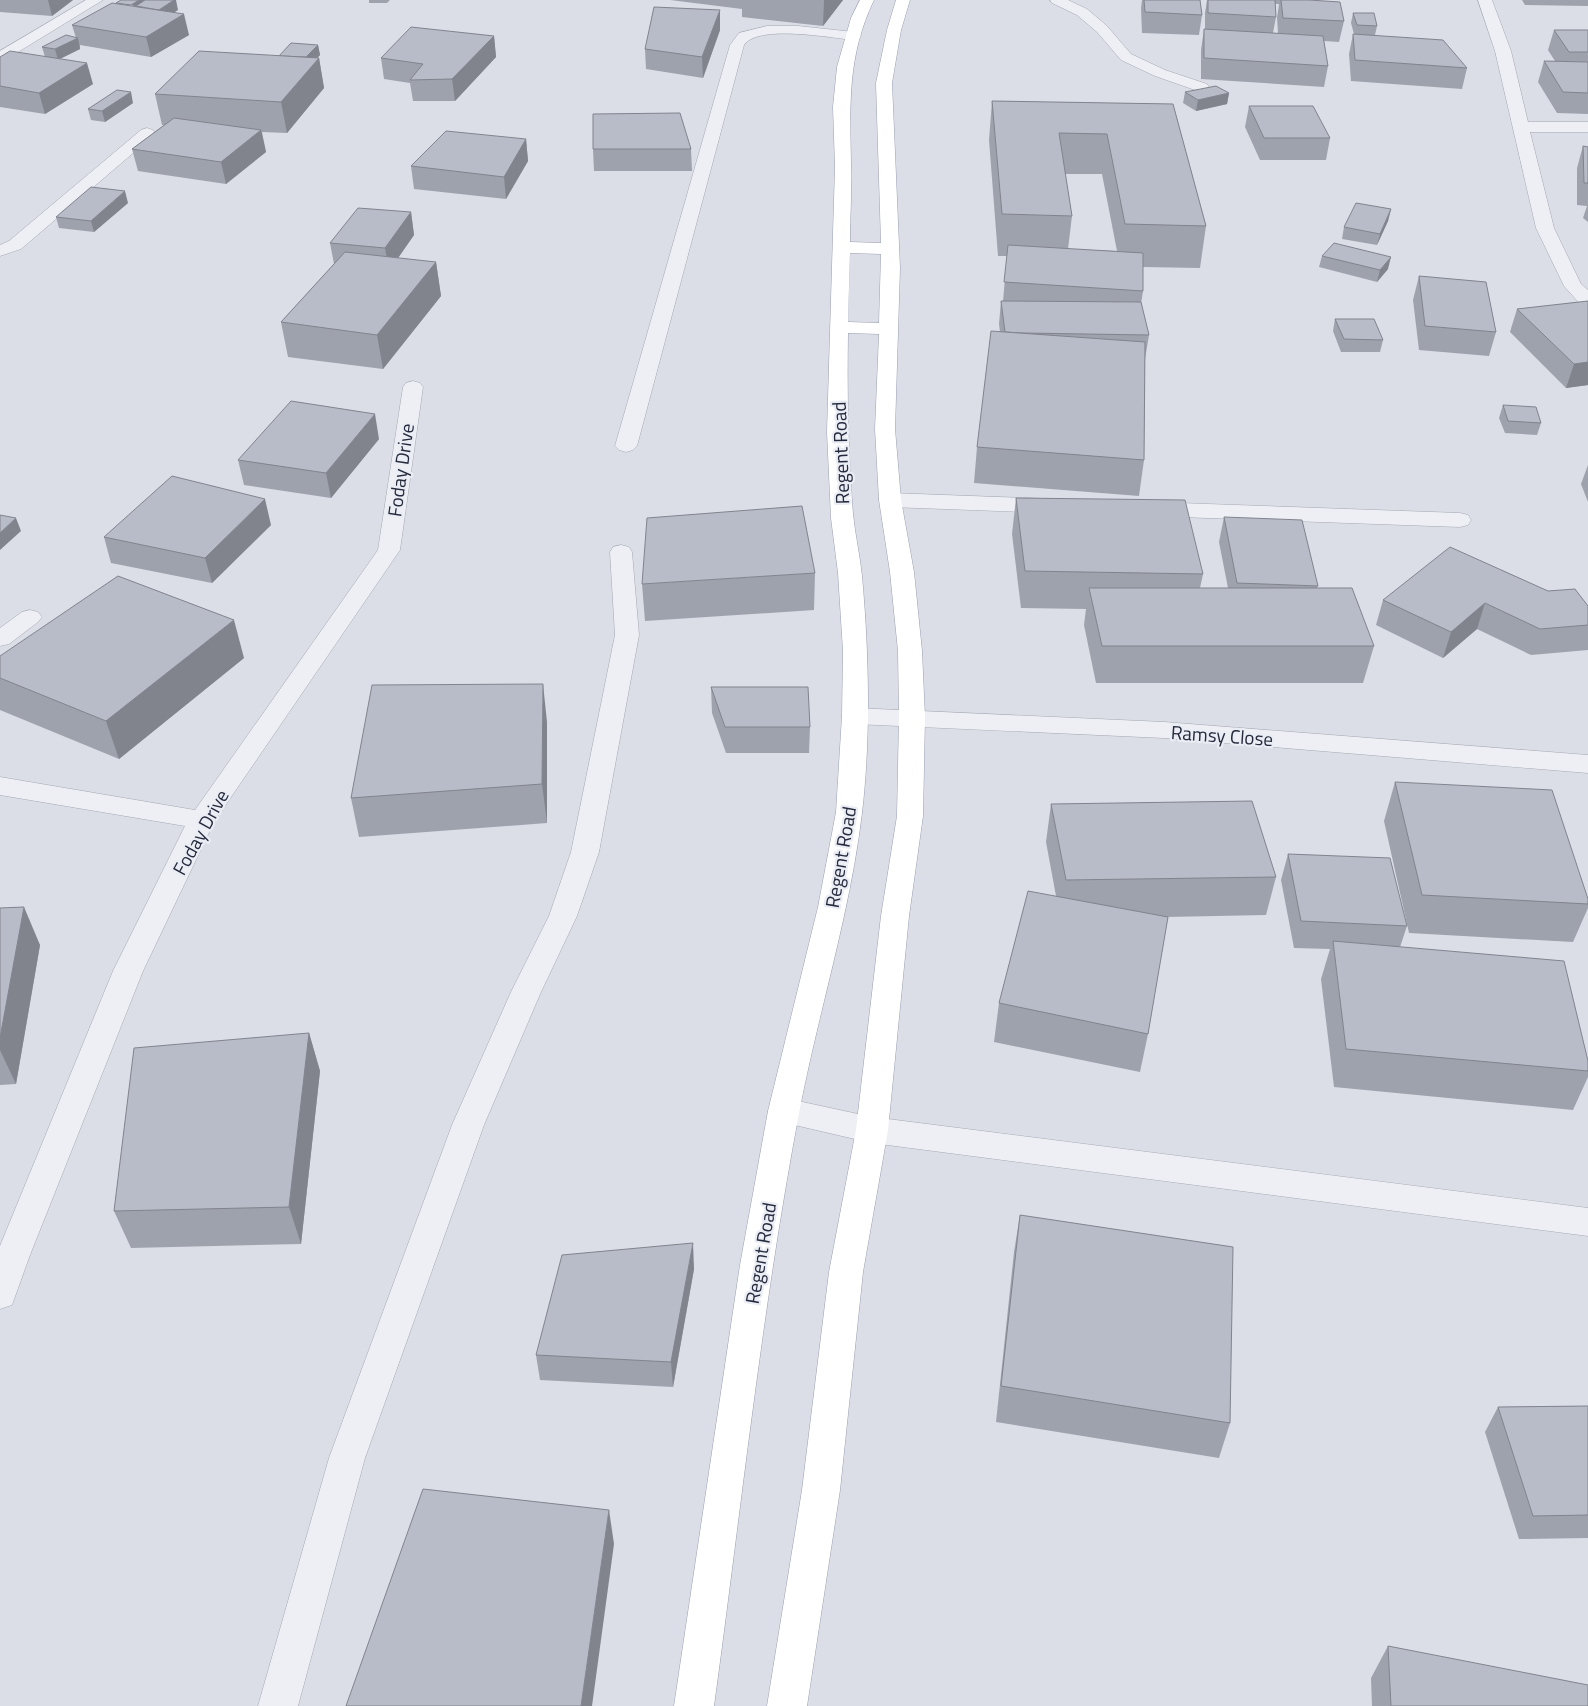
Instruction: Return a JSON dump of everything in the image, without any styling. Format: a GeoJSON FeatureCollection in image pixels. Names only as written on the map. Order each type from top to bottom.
{"type":"FeatureCollection","features":[{"type":"Feature","properties":{"kind":"main road","name":"Regent Road"},"geometry":{"type":"LineString","coordinates":[[694,1706],[755,1274],[784,1111],[832,907],[849,812],[855,716],[855,651],[851,582],[842,518],[838,440],[838,327],[843,167],[841,107],[845,67],[858,18],[867,0]]}},
{"type":"Feature","properties":{"kind":"main road"},"geometry":{"type":"LineString","coordinates":[[787,1706],[821,1490],[846,1272],[872,1130],[895,916],[910,816],[912,717],[910,651],[902,572],[890,500],[885,429],[887,329],[891,268],[884,83],[894,30],[903,0]]}},
{"type":"Feature","properties":{"kind":"main road"},"geometry":{"type":"LineString","coordinates":[[842,247],[890,249]]}},
{"type":"Feature","properties":{"kind":"main road"},"geometry":{"type":"LineString","coordinates":[[838,327],[887,329]]}},
{"type":"Feature","properties":{"kind":"street"},"geometry":{"type":"LineString","coordinates":[[0,57],[96,0]]}},
{"type":"Feature","properties":{"kind":"street"},"geometry":{"type":"LineString","coordinates":[[1057,0],[1082,12],[1102,29],[1126,58],[1160,73],[1200,87]]}},
{"type":"Feature","properties":{"kind":"street"},"geometry":{"type":"LineString","coordinates":[[1485,0],[1503,51],[1545,228],[1573,286],[1588,301]]}},
{"type":"Feature","properties":{"kind":"street"},"geometry":{"type":"LineString","coordinates":[[626,446],[737,45],[743,36],[759,31],[777,30],[854,36]]}},
{"type":"Feature","properties":{"kind":"street"},"geometry":{"type":"LineString","coordinates":[[1521,127],[1588,127]]}},
{"type":"Feature","properties":{"kind":"street"},"geometry":{"type":"LineString","coordinates":[[0,251],[15,246],[147,133]]}},
{"type":"Feature","properties":{"kind":"street","name":"Foday Drive"},"geometry":{"type":"LineString","coordinates":[[0,1294],[13,1255],[128,971],[202,820],[389,550],[413,386]]}},
{"type":"Feature","properties":{"kind":"street"},"geometry":{"type":"LineString","coordinates":[[890,500],[1077,506]]}},
{"type":"Feature","properties":{"kind":"street"},"geometry":{"type":"LineString","coordinates":[[1126,508],[1460,520]]}},
{"type":"Feature","properties":{"kind":"street"},"geometry":{"type":"LineString","coordinates":[[278,1706],[354,1440],[468,1125],[526,992],[562,916],[585,852],[627,635],[621,552]]}},
{"type":"Feature","properties":{"kind":"street"},"geometry":{"type":"LineString","coordinates":[[0,639],[30,616]]}},
{"type":"Feature","properties":{"kind":"street","name":"Ramsy Close"},"geometry":{"type":"LineString","coordinates":[[855,716],[912,717],[1164,730],[1588,764]]}},
{"type":"Feature","properties":{"kind":"street"},"geometry":{"type":"LineString","coordinates":[[0,786],[202,820]]}},
{"type":"Feature","properties":{"kind":"street"},"geometry":{"type":"LineString","coordinates":[[784,1111],[872,1130],[1588,1222]]}},
{"type":"Feature","properties":{"kind":"building"},"geometry":{"type":"Polygon","coordinates":[[[121,0],[139,0],[131,5],[116,3],[121,0]]]}},
{"type":"Feature","properties":{"kind":"building"},"geometry":{"type":"Polygon","coordinates":[[[145,0],[174,0],[159,10],[136,6],[145,0]]]}},
{"type":"Feature","properties":{"kind":"building"},"geometry":{"type":"Polygon","coordinates":[[[1144,0],[1200,0],[1202,15],[1145,12],[1144,0]]]}},
{"type":"Feature","properties":{"kind":"building"},"geometry":{"type":"Polygon","coordinates":[[[1208,0],[1275,0],[1276,17],[1208,13],[1208,0]]]}},
{"type":"Feature","properties":{"kind":"building"},"geometry":{"type":"Polygon","coordinates":[[[1281,0],[1340,2],[1344,21],[1283,18],[1281,0]]]}},
{"type":"Feature","properties":{"kind":"building"},"geometry":{"type":"Polygon","coordinates":[[[112,3],[184,14],[146,37],[72,25],[112,3]]]}},
{"type":"Feature","properties":{"kind":"building"},"geometry":{"type":"Polygon","coordinates":[[[654,7],[720,10],[702,57],[645,49],[654,7]]]}},
{"type":"Feature","properties":{"kind":"building"},"geometry":{"type":"Polygon","coordinates":[[[1353,13],[1374,13],[1377,26],[1357,25],[1353,13]]]}},
{"type":"Feature","properties":{"kind":"building"},"geometry":{"type":"Polygon","coordinates":[[[411,27],[494,36],[452,79],[410,80],[423,64],[381,58],[411,27]]]}},
{"type":"Feature","properties":{"kind":"building"},"geometry":{"type":"Polygon","coordinates":[[[1204,29],[1323,36],[1328,66],[1204,58],[1204,29]]]}},
{"type":"Feature","properties":{"kind":"building"},"geometry":{"type":"Polygon","coordinates":[[[1554,30],[1588,30],[1588,52],[1569,52],[1554,30]]]}},
{"type":"Feature","properties":{"kind":"building"},"geometry":{"type":"Polygon","coordinates":[[[1353,34],[1443,40],[1467,68],[1355,60],[1353,34]]]}},
{"type":"Feature","properties":{"kind":"building"},"geometry":{"type":"Polygon","coordinates":[[[66,35],[78,38],[55,49],[42,47],[66,35]]]}},
{"type":"Feature","properties":{"kind":"building"},"geometry":{"type":"Polygon","coordinates":[[[291,43],[318,45],[306,57],[279,56],[291,43]]]}},
{"type":"Feature","properties":{"kind":"building"},"geometry":{"type":"Polygon","coordinates":[[[10,51],[87,63],[39,93],[0,86],[0,57],[10,51]]]}},
{"type":"Feature","properties":{"kind":"building"},"geometry":{"type":"Polygon","coordinates":[[[199,51],[319,58],[281,102],[155,94],[199,51]]]}},
{"type":"Feature","properties":{"kind":"building"},"geometry":{"type":"Polygon","coordinates":[[[1544,61],[1588,62],[1588,93],[1563,92],[1544,61]]]}},
{"type":"Feature","properties":{"kind":"building"},"geometry":{"type":"Polygon","coordinates":[[[1216,86],[1229,93],[1198,100],[1185,92],[1216,86]]]}},
{"type":"Feature","properties":{"kind":"building"},"geometry":{"type":"Polygon","coordinates":[[[117,90],[131,92],[102,111],[88,109],[117,90]]]}},
{"type":"Feature","properties":{"kind":"building"},"geometry":{"type":"Polygon","coordinates":[[[992,101],[1173,104],[1206,226],[1125,224],[1107,134],[1059,133],[1072,216],[1002,214],[992,101]]]}},
{"type":"Feature","properties":{"kind":"building"},"geometry":{"type":"Polygon","coordinates":[[[1249,106],[1313,106],[1330,138],[1264,138],[1249,106]]]}},
{"type":"Feature","properties":{"kind":"building"},"geometry":{"type":"Polygon","coordinates":[[[680,113],[691,149],[593,149],[593,114],[680,113]]]}},
{"type":"Feature","properties":{"kind":"building"},"geometry":{"type":"Polygon","coordinates":[[[174,118],[261,130],[221,162],[132,149],[174,118]]]}},
{"type":"Feature","properties":{"kind":"building"},"geometry":{"type":"Polygon","coordinates":[[[446,131],[526,139],[504,177],[411,166],[446,131]]]}},
{"type":"Feature","properties":{"kind":"building"},"geometry":{"type":"Polygon","coordinates":[[[1583,146],[1588,147],[1588,183],[1584,183],[1583,146]]]}},
{"type":"Feature","properties":{"kind":"building"},"geometry":{"type":"Polygon","coordinates":[[[91,187],[125,191],[91,221],[56,217],[91,187]]]}},
{"type":"Feature","properties":{"kind":"building"},"geometry":{"type":"Polygon","coordinates":[[[1356,203],[1391,209],[1380,234],[1344,227],[1356,203]]]}},
{"type":"Feature","properties":{"kind":"building"},"geometry":{"type":"Polygon","coordinates":[[[358,208],[411,212],[385,248],[330,243],[358,208]]]}},
{"type":"Feature","properties":{"kind":"building"},"geometry":{"type":"Polygon","coordinates":[[[1334,243],[1391,257],[1380,270],[1322,256],[1334,243]]]}},
{"type":"Feature","properties":{"kind":"building"},"geometry":{"type":"Polygon","coordinates":[[[1008,245],[1143,253],[1143,291],[1004,282],[1008,245]]]}},
{"type":"Feature","properties":{"kind":"building"},"geometry":{"type":"Polygon","coordinates":[[[345,252],[436,262],[377,335],[281,322],[345,252]]]}},
{"type":"Feature","properties":{"kind":"building"},"geometry":{"type":"Polygon","coordinates":[[[1419,276],[1486,282],[1496,332],[1425,326],[1419,276]]]}},
{"type":"Feature","properties":{"kind":"building"},"geometry":{"type":"Polygon","coordinates":[[[1001,301],[1141,302],[1149,335],[1005,332],[1001,301]]]}},
{"type":"Feature","properties":{"kind":"building"},"geometry":{"type":"Polygon","coordinates":[[[1588,301],[1588,362],[1574,364],[1517,309],[1588,301]]]}},
{"type":"Feature","properties":{"kind":"building"},"geometry":{"type":"Polygon","coordinates":[[[1335,319],[1374,319],[1383,340],[1344,339],[1335,319]]]}},
{"type":"Feature","properties":{"kind":"building"},"geometry":{"type":"Polygon","coordinates":[[[991,331],[1145,342],[1144,460],[977,447],[991,331]]]}},
{"type":"Feature","properties":{"kind":"building"},"geometry":{"type":"Polygon","coordinates":[[[291,401],[375,414],[326,473],[238,460],[291,401]]]}},
{"type":"Feature","properties":{"kind":"building"},"geometry":{"type":"Polygon","coordinates":[[[1503,405],[1536,407],[1541,423],[1508,421],[1503,405]]]}},
{"type":"Feature","properties":{"kind":"building"},"geometry":{"type":"Polygon","coordinates":[[[172,476],[265,499],[205,558],[104,537],[172,476]]]}},
{"type":"Feature","properties":{"kind":"building"},"geometry":{"type":"Polygon","coordinates":[[[1016,498],[1185,500],[1203,574],[1025,571],[1016,498]]]}},
{"type":"Feature","properties":{"kind":"building"},"geometry":{"type":"Polygon","coordinates":[[[802,506],[815,573],[642,584],[647,518],[802,506]]]}},
{"type":"Feature","properties":{"kind":"building"},"geometry":{"type":"Polygon","coordinates":[[[0,515],[16,518],[0,533],[0,515]]]}},
{"type":"Feature","properties":{"kind":"building"},"geometry":{"type":"Polygon","coordinates":[[[1224,517],[1302,520],[1318,586],[1237,583],[1224,517]]]}},
{"type":"Feature","properties":{"kind":"building"},"geometry":{"type":"Polygon","coordinates":[[[1450,547],[1548,591],[1575,589],[1588,606],[1588,625],[1540,629],[1485,603],[1451,632],[1383,600],[1450,547]]]}},
{"type":"Feature","properties":{"kind":"building"},"geometry":{"type":"Polygon","coordinates":[[[118,576],[234,620],[106,721],[0,678],[0,656],[118,576]]]}},
{"type":"Feature","properties":{"kind":"building"},"geometry":{"type":"Polygon","coordinates":[[[1089,588],[1352,588],[1374,646],[1102,646],[1089,588]]]}},
{"type":"Feature","properties":{"kind":"building"},"geometry":{"type":"Polygon","coordinates":[[[543,684],[542,784],[351,798],[372,685],[543,684]]]}},
{"type":"Feature","properties":{"kind":"building"},"geometry":{"type":"Polygon","coordinates":[[[711,687],[808,687],[810,727],[725,727],[711,687]]]}},
{"type":"Feature","properties":{"kind":"building"},"geometry":{"type":"Polygon","coordinates":[[[1395,782],[1552,790],[1588,899],[1588,904],[1422,895],[1395,782]]]}},
{"type":"Feature","properties":{"kind":"building"},"geometry":{"type":"Polygon","coordinates":[[[1252,801],[1276,877],[1066,880],[1051,804],[1252,801]]]}},
{"type":"Feature","properties":{"kind":"building"},"geometry":{"type":"Polygon","coordinates":[[[1288,854],[1390,858],[1407,926],[1301,921],[1288,854]]]}},
{"type":"Feature","properties":{"kind":"building"},"geometry":{"type":"Polygon","coordinates":[[[1028,891],[1168,917],[1148,1034],[999,1003],[1028,891]]]}},
{"type":"Feature","properties":{"kind":"building"},"geometry":{"type":"Polygon","coordinates":[[[24,907],[0,1038],[0,908],[24,907]]]}},
{"type":"Feature","properties":{"kind":"building"},"geometry":{"type":"Polygon","coordinates":[[[1333,941],[1564,961],[1588,1061],[1588,1071],[1346,1049],[1333,941]]]}},
{"type":"Feature","properties":{"kind":"building"},"geometry":{"type":"Polygon","coordinates":[[[309,1033],[289,1207],[114,1211],[134,1048],[309,1033]]]}},
{"type":"Feature","properties":{"kind":"building"},"geometry":{"type":"Polygon","coordinates":[[[1020,1215],[1233,1247],[1230,1423],[1001,1386],[1020,1215]]]}},
{"type":"Feature","properties":{"kind":"building"},"geometry":{"type":"Polygon","coordinates":[[[693,1243],[671,1362],[536,1355],[562,1255],[693,1243]]]}},
{"type":"Feature","properties":{"kind":"building"},"geometry":{"type":"Polygon","coordinates":[[[1588,1406],[1588,1515],[1533,1516],[1498,1407],[1588,1406]]]}},
{"type":"Feature","properties":{"kind":"building"},"geometry":{"type":"Polygon","coordinates":[[[423,1489],[609,1510],[581,1706],[346,1706],[423,1489]]]}},
{"type":"Feature","properties":{"kind":"building"},"geometry":{"type":"Polygon","coordinates":[[[1388,1646],[1588,1685],[1588,1706],[1391,1706],[1388,1646]]]}}]}
